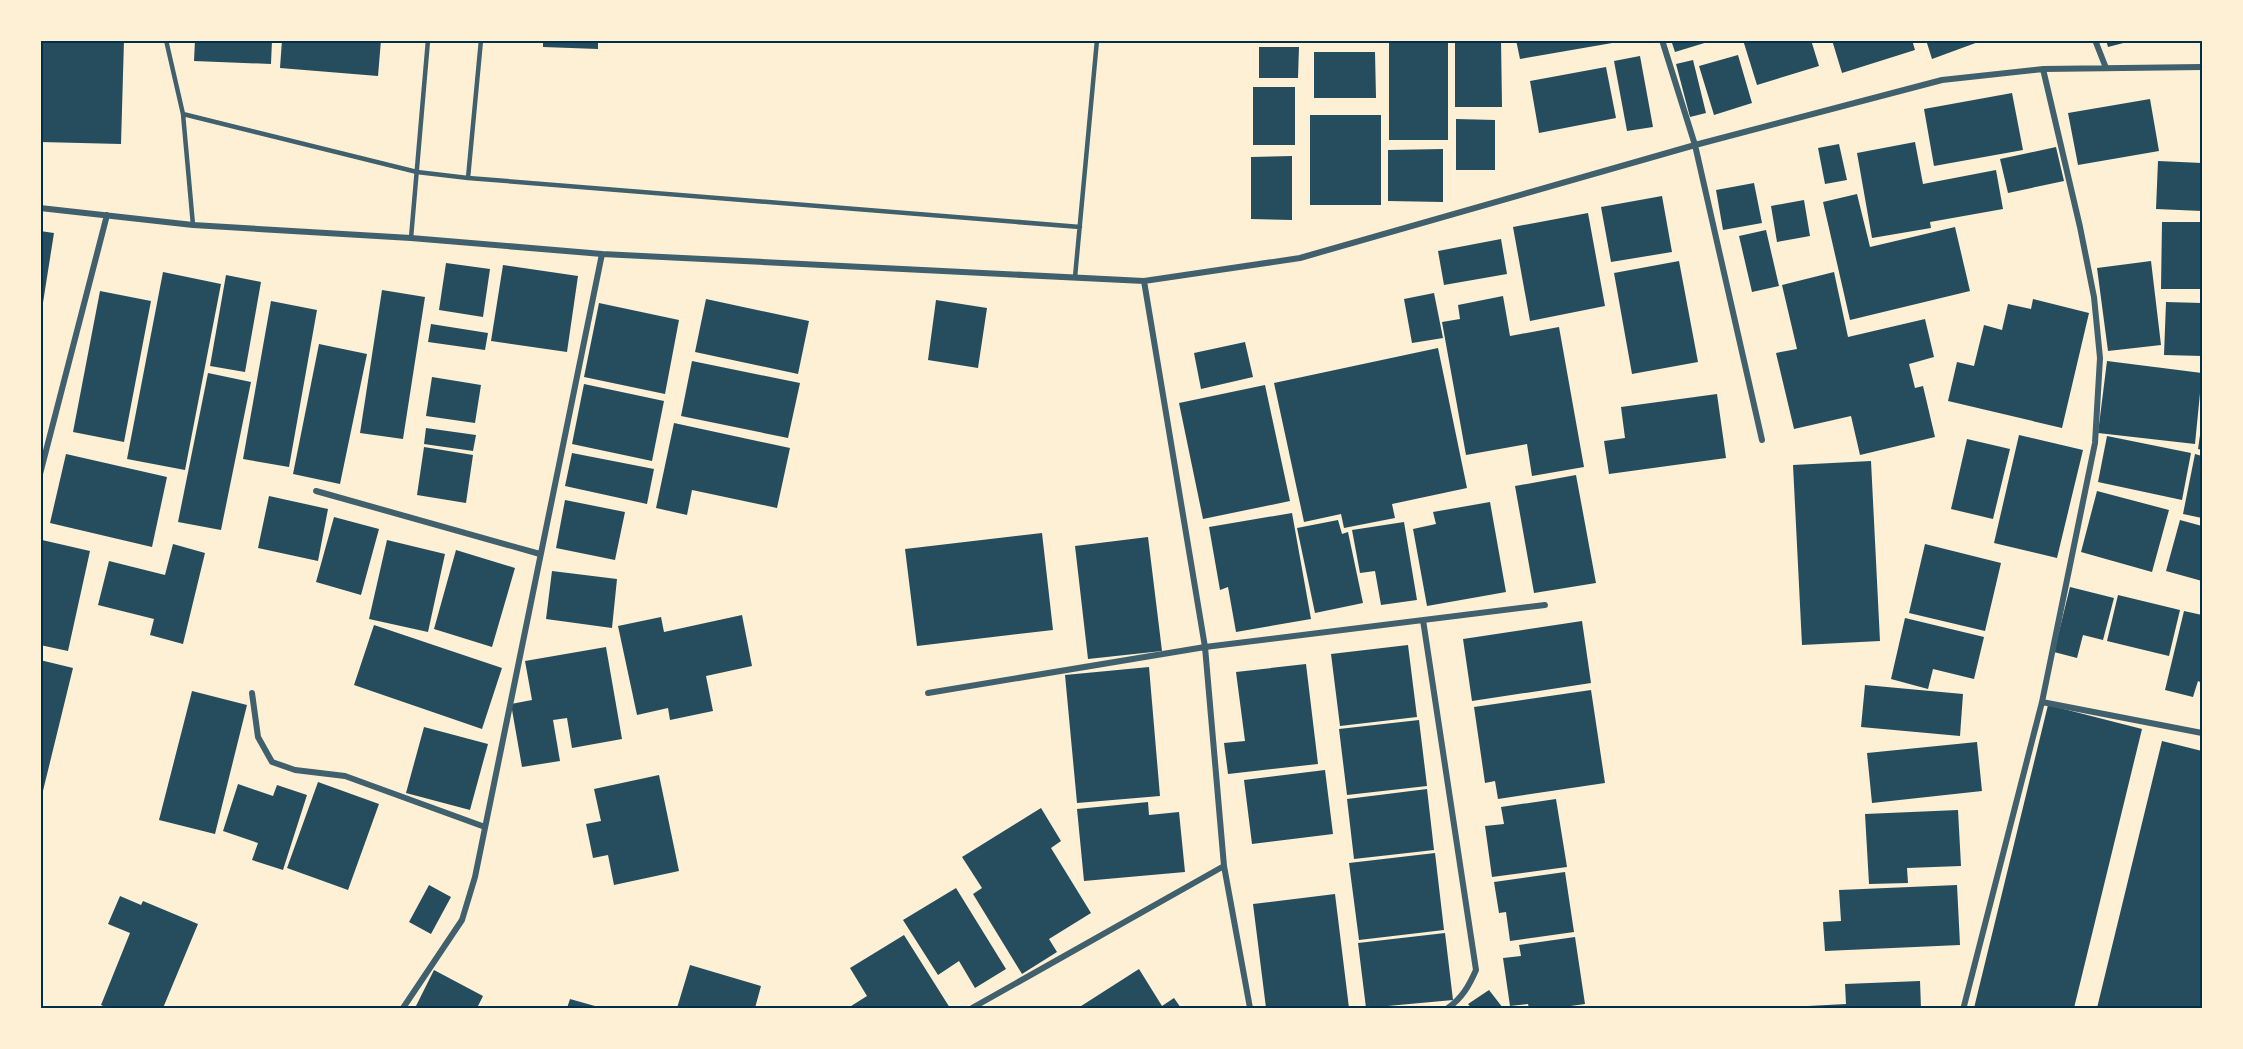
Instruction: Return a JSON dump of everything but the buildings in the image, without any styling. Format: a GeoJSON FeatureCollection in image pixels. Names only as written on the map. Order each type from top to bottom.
{"type":"FeatureCollection","features":[{"type":"Feature","properties":{"kind":"street"},"geometry":{"type":"LineString","coordinates":[[1662,40],[1695,145],[1762,440]]}},
{"type":"Feature","properties":{"kind":"street"},"geometry":{"type":"LineString","coordinates":[[2095,40],[2106,68]]}},
{"type":"Feature","properties":{"kind":"street"},"geometry":{"type":"LineString","coordinates":[[40,208],[193,225],[411,238],[602,254],[1144,281],[1300,258],[1695,145],[1942,80],[2043,69],[2202,67]]}},
{"type":"Feature","properties":{"kind":"street"},"geometry":{"type":"LineString","coordinates":[[1964,1006],[2042,702],[2095,443],[2100,358],[2094,297],[2043,69]]}},
{"type":"Feature","properties":{"kind":"street"},"geometry":{"type":"LineString","coordinates":[[40,474],[107,215]]}},
{"type":"Feature","properties":{"kind":"street"},"geometry":{"type":"LineString","coordinates":[[403,1008],[462,920],[475,877],[602,254]]}},
{"type":"Feature","properties":{"kind":"street"},"geometry":{"type":"LineString","coordinates":[[1144,281],[1205,647],[1224,866],[1250,1008]]}},
{"type":"Feature","properties":{"kind":"street"},"geometry":{"type":"LineString","coordinates":[[316,491],[540,554]]}},
{"type":"Feature","properties":{"kind":"street"},"geometry":{"type":"LineString","coordinates":[[928,693],[1205,647],[1545,605]]}},
{"type":"Feature","properties":{"kind":"street"},"geometry":{"type":"LineString","coordinates":[[1423,620],[1476,970],[1459,1000],[1448,1008]]}},
{"type":"Feature","properties":{"kind":"street"},"geometry":{"type":"LineString","coordinates":[[252,693],[258,736],[272,762],[295,770],[345,776],[485,828]]}},
{"type":"Feature","properties":{"kind":"street"},"geometry":{"type":"LineString","coordinates":[[2042,702],[2202,733]]}},
{"type":"Feature","properties":{"kind":"street"},"geometry":{"type":"LineString","coordinates":[[972,1008],[1224,866]]}},
{"type":"Feature","properties":{"kind":"lane"},"geometry":{"type":"LineString","coordinates":[[166,40],[183,114],[193,225]]}},
{"type":"Feature","properties":{"kind":"lane"},"geometry":{"type":"LineString","coordinates":[[411,238],[428,40]]}},
{"type":"Feature","properties":{"kind":"lane"},"geometry":{"type":"LineString","coordinates":[[468,178],[481,40]]}},
{"type":"Feature","properties":{"kind":"lane"},"geometry":{"type":"LineString","coordinates":[[1075,277],[1098,40]]}},
{"type":"Feature","properties":{"kind":"lane"},"geometry":{"type":"LineString","coordinates":[[183,114],[417,172],[468,178],[1080,226]]}}]}
